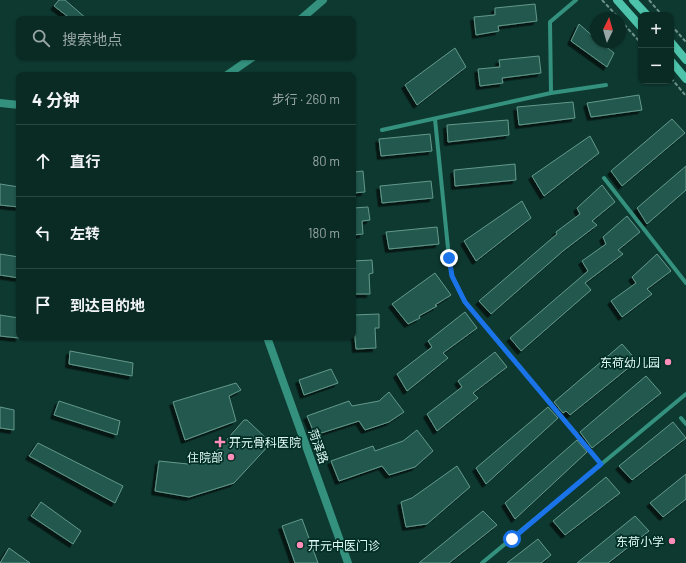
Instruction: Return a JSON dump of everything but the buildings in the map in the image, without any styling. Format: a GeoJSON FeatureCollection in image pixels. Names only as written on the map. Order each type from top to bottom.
{"type":"FeatureCollection","features":[{"type":"Feature","properties":{"kind":"main road"},"geometry":{"type":"LineString","coordinates":[[617,0],[638,23]]}},
{"type":"Feature","properties":{"kind":"main road"},"geometry":{"type":"LineString","coordinates":[[633,0],[644,12]]}},
{"type":"Feature","properties":{"kind":"main road"},"geometry":{"type":"LineString","coordinates":[[674,46],[686,60]]}},
{"type":"Feature","properties":{"kind":"main road"},"geometry":{"type":"LineString","coordinates":[[674,65],[686,79]]}},
{"type":"Feature","properties":{"kind":"street"},"geometry":{"type":"LineString","coordinates":[[304,16],[323,0]]}},
{"type":"Feature","properties":{"kind":"street"},"geometry":{"type":"LineString","coordinates":[[231,72],[249,60]]}},
{"type":"Feature","properties":{"kind":"street"},"geometry":{"type":"LineString","coordinates":[[0,103],[16,105]]}},
{"type":"Feature","properties":{"kind":"street","name":"菏泽路"},"geometry":{"type":"LineString","coordinates":[[268,340],[348,563]]}},
{"type":"Feature","properties":{"kind":"lane"},"geometry":{"type":"LineString","coordinates":[[551,93],[550,22],[576,0]]}},
{"type":"Feature","properties":{"kind":"lane"},"geometry":{"type":"LineString","coordinates":[[382,130],[551,93],[606,85]]}},
{"type":"Feature","properties":{"kind":"lane"},"geometry":{"type":"LineString","coordinates":[[435,119],[452,276],[465,302],[601,464]]}},
{"type":"Feature","properties":{"kind":"lane"},"geometry":{"type":"LineString","coordinates":[[604,178],[686,283]]}},
{"type":"Feature","properties":{"kind":"lane"},"geometry":{"type":"LineString","coordinates":[[482,563],[686,394]]}},
{"type":"Feature","properties":{"kind":"lane"},"geometry":{"type":"LineString","coordinates":[[681,418],[686,424]]}},
{"type":"Feature","properties":{"kind":"path"},"geometry":{"type":"LineString","coordinates":[[602,0],[613,12]]}},
{"type":"Feature","properties":{"kind":"path"},"geometry":{"type":"LineString","coordinates":[[649,0],[659,12]]}},
{"type":"Feature","properties":{"kind":"path"},"geometry":{"type":"LineString","coordinates":[[626,27],[638,40]]}},
{"type":"Feature","properties":{"kind":"path"},"geometry":{"type":"LineString","coordinates":[[674,28],[686,42]]}},
{"type":"Feature","properties":{"kind":"path"},"geometry":{"type":"LineString","coordinates":[[674,82],[686,96]]}},
{"type":"Feature","properties":{"kind":"place","name":"东荷幼儿园"},"geometry":{"type":"Point","coordinates":[668,362]}},
{"type":"Feature","properties":{"kind":"place","name":"开元骨科医院"},"geometry":{"type":"Point","coordinates":[220,442]}},
{"type":"Feature","properties":{"kind":"place","name":"住院部"},"geometry":{"type":"Point","coordinates":[231,457]}},
{"type":"Feature","properties":{"kind":"place","name":"东荷小学"},"geometry":{"type":"Point","coordinates":[672,541]}},
{"type":"Feature","properties":{"kind":"place","name":"开元中医门诊"},"geometry":{"type":"Point","coordinates":[300,545]}},
{"type":"Feature","properties":{"kind":"route"},"geometry":{"type":"LineString","coordinates":[[449,258],[452,276],[465,302],[601,464],[512,539]]}}]}
